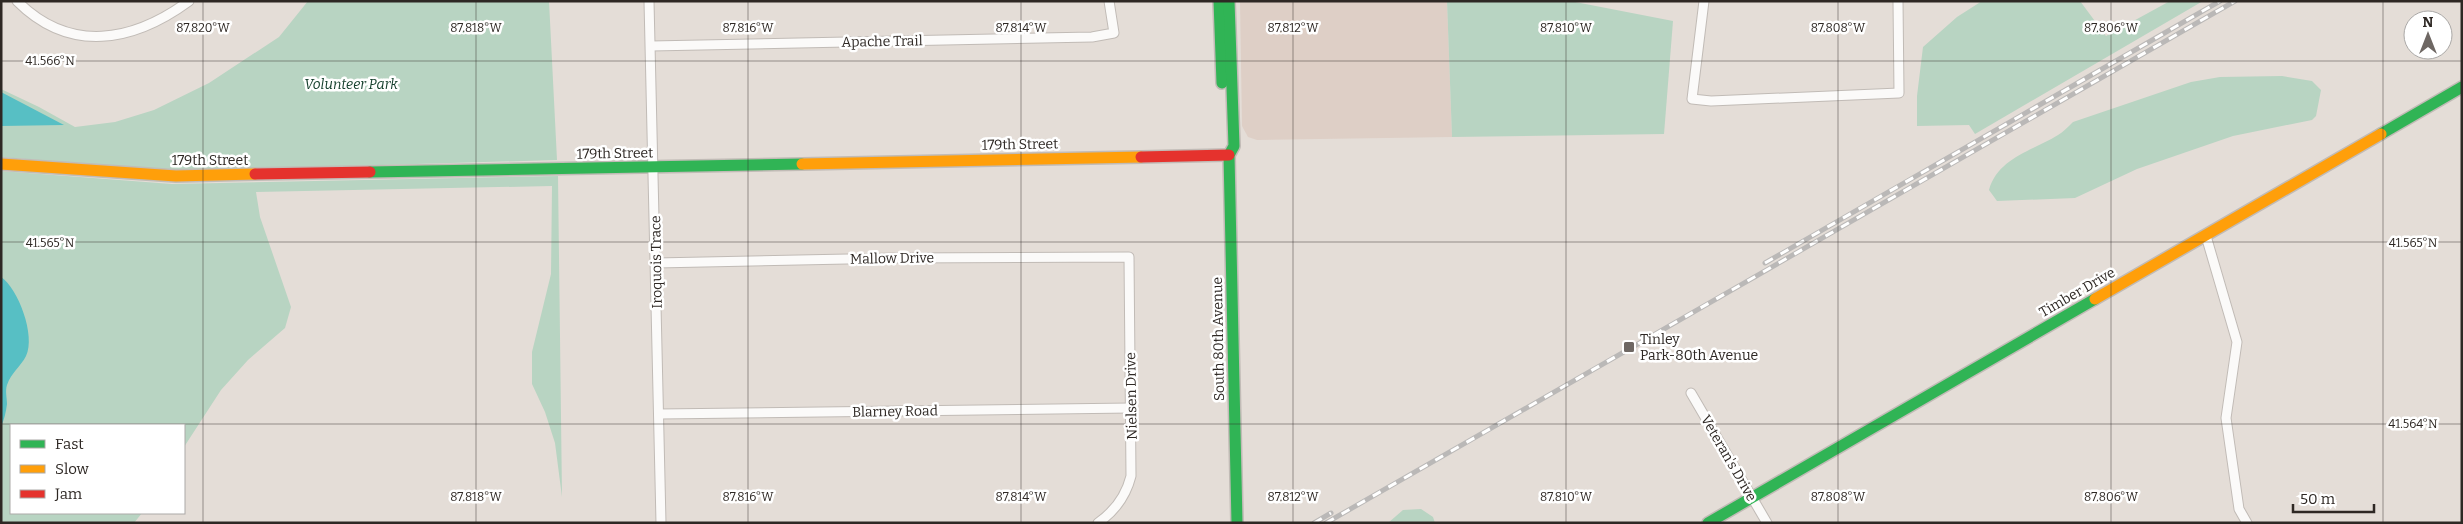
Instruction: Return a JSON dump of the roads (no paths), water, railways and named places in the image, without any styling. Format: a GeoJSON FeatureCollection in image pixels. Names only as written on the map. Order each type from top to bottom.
{"type":"FeatureCollection","features":[{"type":"Feature","properties":{"kind":"street"},"geometry":{"type":"LineString","coordinates":[[17,1],[33,17],[46,24],[72,34],[104,37],[125,34],[154,24],[189,1]]}},
{"type":"Feature","properties":{"kind":"street","name":"Iroquois Trace"},"geometry":{"type":"LineString","coordinates":[[649,1],[661,523]]}},
{"type":"Feature","properties":{"kind":"street","name":"Apache Trail"},"geometry":{"type":"LineString","coordinates":[[651,46],[1092,36],[1114,33],[1109,1]]}},
{"type":"Feature","properties":{"kind":"street","name":"South 80th Avenue"},"geometry":{"type":"LineString","coordinates":[[1219,1],[1224,147],[1229,155]]}},
{"type":"Feature","properties":{"kind":"street","name":"South 80th Avenue"},"geometry":{"type":"LineString","coordinates":[[1229,1],[1234,146],[1229,155],[1237,523]]}},
{"type":"Feature","properties":{"kind":"street"},"geometry":{"type":"LineString","coordinates":[[1704,1],[1692,100],[1711,101],[1899,93],[1898,1]]}},
{"type":"Feature","properties":{"kind":"street","name":"Timber Drive"},"geometry":{"type":"LineString","coordinates":[[1708,523],[2462,86]]}},
{"type":"Feature","properties":{"kind":"street","name":"179th Street"},"geometry":{"type":"LineString","coordinates":[[1,164],[176,176],[1229,155]]}},
{"type":"Feature","properties":{"kind":"street"},"geometry":{"type":"LineString","coordinates":[[2206,236],[2237,342],[2226,418],[2239,509],[2247,523]]}},
{"type":"Feature","properties":{"kind":"street","name":"Mallow Drive"},"geometry":{"type":"LineString","coordinates":[[656,263],[896,258],[1129,257]]}},
{"type":"Feature","properties":{"kind":"street","name":"Nielsen Drive"},"geometry":{"type":"LineString","coordinates":[[1098,523],[1115,508],[1129,483],[1131,408],[1129,257]]}},
{"type":"Feature","properties":{"kind":"street","name":"Veteran's Drive"},"geometry":{"type":"LineString","coordinates":[[1691,393],[1767,523]]}},
{"type":"Feature","properties":{"kind":"street","name":"Blarney Road"},"geometry":{"type":"LineString","coordinates":[[659,414],[1131,408]]}},
{"type":"Feature","properties":{"kind":"water"},"geometry":{"type":"Polygon","coordinates":[[[1,92],[64,125],[1,126],[1,92]]]}},
{"type":"Feature","properties":{"kind":"water"},"geometry":{"type":"Polygon","coordinates":[[[1,277],[13,291],[19,302],[24,313],[29,337],[26,356],[7,385],[7,407],[1,427],[1,277]]]}},
{"type":"Feature","properties":{"kind":"railway"},"geometry":{"type":"LineString","coordinates":[[1765,263],[2220,1]]}},
{"type":"Feature","properties":{"kind":"railway"},"geometry":{"type":"LineString","coordinates":[[1326,523],[2235,1]]}},
{"type":"Feature","properties":{"kind":"railway"},"geometry":{"type":"LineString","coordinates":[[1314,523],[1331,513]]}},
{"type":"Feature","properties":{"kind":"place","name":"Tinley Park-80th Avenue"},"geometry":{"type":"Point","coordinates":[1629,347]}},
{"type":"Feature","properties":{"kind":"park label","name":"Volunteer Park"},"geometry":{"type":"Point","coordinates":[351,84]}}]}
